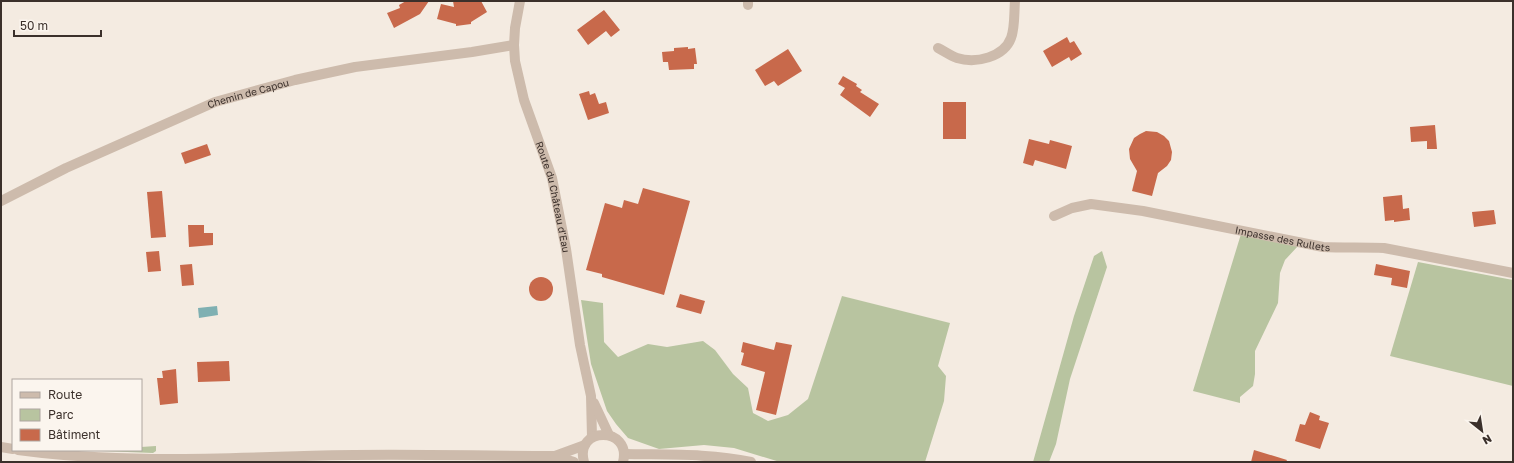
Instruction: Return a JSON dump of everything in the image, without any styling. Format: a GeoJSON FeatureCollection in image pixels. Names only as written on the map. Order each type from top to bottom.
{"type":"FeatureCollection","features":[{"type":"Feature","properties":{"kind":"street","name":"Route du Château d'Eau"},"geometry":{"type":"LineString","coordinates":[[520,1],[514,45],[515,61],[524,100],[552,178],[566,249],[580,345],[591,396],[592,437]]}},
{"type":"Feature","properties":{"kind":"street"},"geometry":{"type":"LineString","coordinates":[[938,48],[957,58],[974,60],[996,55],[1007,48],[1012,37],[1016,1]]}},
{"type":"Feature","properties":{"kind":"street","name":"Chemin de Capou"},"geometry":{"type":"LineString","coordinates":[[1,201],[66,168],[215,102],[295,80],[355,67],[472,52],[505,45],[514,45]]}},
{"type":"Feature","properties":{"kind":"street","name":"Impasse des Rullets"},"geometry":{"type":"LineString","coordinates":[[1054,216],[1072,208],[1091,204],[1143,211],[1323,246],[1344,248],[1384,248],[1513,273]]}},
{"type":"Feature","properties":{"kind":"street","name":"Route du Château d'Eau"},"geometry":{"type":"LineString","coordinates":[[591,396],[610,435],[617,439],[622,446],[623,458]]}},
{"type":"Feature","properties":{"kind":"street"},"geometry":{"type":"LineString","coordinates":[[584,462],[582,456],[585,445],[592,437],[604,434],[610,435]]}},
{"type":"Feature","properties":{"kind":"street"},"geometry":{"type":"LineString","coordinates":[[555,456],[585,445]]}},
{"type":"Feature","properties":{"kind":"street"},"geometry":{"type":"LineString","coordinates":[[1,447],[12,449]]}},
{"type":"Feature","properties":{"kind":"street"},"geometry":{"type":"LineString","coordinates":[[26,451],[63,456],[144,460],[364,455],[555,456],[574,462]]}},
{"type":"Feature","properties":{"kind":"street"},"geometry":{"type":"LineString","coordinates":[[623,458],[708,457],[751,462]]}},
{"type":"Feature","properties":{"kind":"green space"},"geometry":{"type":"Polygon","coordinates":[[[1241,234],[1298,246],[1285,260],[1280,273],[1278,303],[1255,351],[1255,374],[1253,386],[1240,397],[1240,403],[1193,391],[1241,234]]]}},
{"type":"Feature","properties":{"kind":"green space"},"geometry":{"type":"Polygon","coordinates":[[[1102,251],[1107,267],[1070,379],[1056,444],[1049,462],[1033,462],[1074,316],[1094,256],[1102,251]]]}},
{"type":"Feature","properties":{"kind":"green space"},"geometry":{"type":"Polygon","coordinates":[[[1418,262],[1513,280],[1513,386],[1390,356],[1418,262]]]}},
{"type":"Feature","properties":{"kind":"green space"},"geometry":{"type":"Polygon","coordinates":[[[842,296],[950,323],[938,366],[946,376],[944,401],[925,462],[780,462],[734,448],[704,445],[659,449],[628,438],[607,411],[591,364],[581,300],[603,303],[604,342],[618,357],[648,344],[667,347],[703,341],[715,350],[733,374],[748,388],[753,413],[768,421],[788,415],[808,399],[842,296]]]}},
{"type":"Feature","properties":{"kind":"green space"},"geometry":{"type":"Polygon","coordinates":[[[156,446],[156,451],[153,453],[102,451],[142,451],[142,447],[156,446]]]}},
{"type":"Feature","properties":{"kind":"water"},"geometry":{"type":"Polygon","coordinates":[[[217,306],[218,315],[199,318],[198,308],[217,306]]]}},
{"type":"Feature","properties":{"kind":"building"},"geometry":{"type":"Polygon","coordinates":[[[406,1],[429,1],[420,14],[394,28],[387,13],[400,8],[399,5],[406,1]]]}},
{"type":"Feature","properties":{"kind":"building"},"geometry":{"type":"Polygon","coordinates":[[[453,1],[481,1],[487,12],[471,22],[471,24],[456,26],[456,24],[437,19],[441,4],[454,7],[453,1]]]}},
{"type":"Feature","properties":{"kind":"building"},"geometry":{"type":"Polygon","coordinates":[[[604,10],[620,30],[611,37],[606,31],[588,45],[577,30],[604,10]]]}},
{"type":"Feature","properties":{"kind":"building"},"geometry":{"type":"Polygon","coordinates":[[[1067,37],[1070,43],[1074,41],[1082,54],[1071,61],[1069,57],[1052,67],[1043,51],[1067,37]]]}},
{"type":"Feature","properties":{"kind":"building"},"geometry":{"type":"Polygon","coordinates":[[[688,47],[688,49],[695,48],[697,64],[694,64],[694,69],[669,70],[668,62],[663,62],[662,52],[674,51],[674,48],[688,47]]]}},
{"type":"Feature","properties":{"kind":"building"},"geometry":{"type":"Polygon","coordinates":[[[788,49],[802,71],[778,86],[774,81],[765,86],[755,70],[788,49]]]}},
{"type":"Feature","properties":{"kind":"building"},"geometry":{"type":"Polygon","coordinates":[[[843,76],[857,84],[856,86],[862,90],[860,92],[879,104],[870,117],[840,95],[845,88],[838,84],[843,76]]]}},
{"type":"Feature","properties":{"kind":"building"},"geometry":{"type":"Polygon","coordinates":[[[589,91],[590,95],[595,93],[599,104],[606,102],[609,113],[588,120],[579,94],[589,91]]]}},
{"type":"Feature","properties":{"kind":"building"},"geometry":{"type":"Polygon","coordinates":[[[943,102],[966,102],[966,139],[943,139],[943,102]]]}},
{"type":"Feature","properties":{"kind":"building"},"geometry":{"type":"Polygon","coordinates":[[[1435,125],[1437,149],[1427,149],[1427,141],[1411,142],[1410,127],[1435,125]]]}},
{"type":"Feature","properties":{"kind":"building"},"geometry":{"type":"Polygon","coordinates":[[[1146,131],[1157,132],[1164,136],[1169,141],[1172,152],[1171,160],[1167,166],[1158,173],[1152,196],[1132,191],[1137,171],[1130,159],[1129,149],[1134,138],[1146,131]]]}},
{"type":"Feature","properties":{"kind":"building"},"geometry":{"type":"Polygon","coordinates":[[[1029,139],[1049,144],[1050,140],[1072,146],[1066,169],[1035,160],[1033,166],[1023,163],[1029,139]]]}},
{"type":"Feature","properties":{"kind":"building"},"geometry":{"type":"Polygon","coordinates":[[[207,144],[211,155],[185,164],[181,153],[207,144]]]}},
{"type":"Feature","properties":{"kind":"building"},"geometry":{"type":"Polygon","coordinates":[[[643,188],[690,201],[664,295],[602,277],[602,274],[586,270],[605,203],[622,208],[624,200],[638,204],[643,188]]]}},
{"type":"Feature","properties":{"kind":"building"},"geometry":{"type":"Polygon","coordinates":[[[162,191],[166,237],[151,238],[147,192],[162,191]]]}},
{"type":"Feature","properties":{"kind":"building"},"geometry":{"type":"Polygon","coordinates":[[[1402,195],[1403,209],[1409,208],[1410,220],[1394,222],[1394,220],[1385,221],[1383,197],[1402,195]]]}},
{"type":"Feature","properties":{"kind":"building"},"geometry":{"type":"Polygon","coordinates":[[[1494,210],[1496,224],[1474,227],[1472,212],[1494,210]]]}},
{"type":"Feature","properties":{"kind":"building"},"geometry":{"type":"Polygon","coordinates":[[[188,225],[204,225],[204,233],[213,233],[213,245],[189,247],[188,225]]]}},
{"type":"Feature","properties":{"kind":"building"},"geometry":{"type":"Polygon","coordinates":[[[159,251],[161,271],[148,272],[146,252],[159,251]]]}},
{"type":"Feature","properties":{"kind":"building"},"geometry":{"type":"Polygon","coordinates":[[[192,264],[194,285],[182,286],[180,265],[192,264]]]}},
{"type":"Feature","properties":{"kind":"building"},"geometry":{"type":"Polygon","coordinates":[[[1376,264],[1410,271],[1407,288],[1391,285],[1392,278],[1374,275],[1376,264]]]}},
{"type":"Feature","properties":{"kind":"building"},"geometry":{"type":"Polygon","coordinates":[[[541,277],[546,278],[552,284],[552,294],[546,300],[541,301],[536,300],[530,294],[529,289],[530,284],[536,278],[541,277]]]}},
{"type":"Feature","properties":{"kind":"building"},"geometry":{"type":"Polygon","coordinates":[[[680,294],[705,301],[701,314],[676,307],[680,294]]]}},
{"type":"Feature","properties":{"kind":"building"},"geometry":{"type":"Polygon","coordinates":[[[743,342],[774,350],[776,342],[792,345],[776,415],[756,410],[765,372],[741,365],[744,353],[741,352],[743,342]]]}},
{"type":"Feature","properties":{"kind":"building"},"geometry":{"type":"Polygon","coordinates":[[[229,361],[230,381],[198,382],[197,362],[229,361]]]}},
{"type":"Feature","properties":{"kind":"building"},"geometry":{"type":"Polygon","coordinates":[[[176,369],[178,403],[160,405],[157,378],[163,378],[162,371],[176,369]]]}},
{"type":"Feature","properties":{"kind":"building"},"geometry":{"type":"Polygon","coordinates":[[[1310,412],[1320,416],[1319,420],[1329,423],[1320,449],[1295,441],[1300,424],[1305,425],[1310,412]]]}},
{"type":"Feature","properties":{"kind":"building"},"geometry":{"type":"Polygon","coordinates":[[[1254,450],[1287,460],[1286,462],[1251,462],[1254,450]]]}}]}
